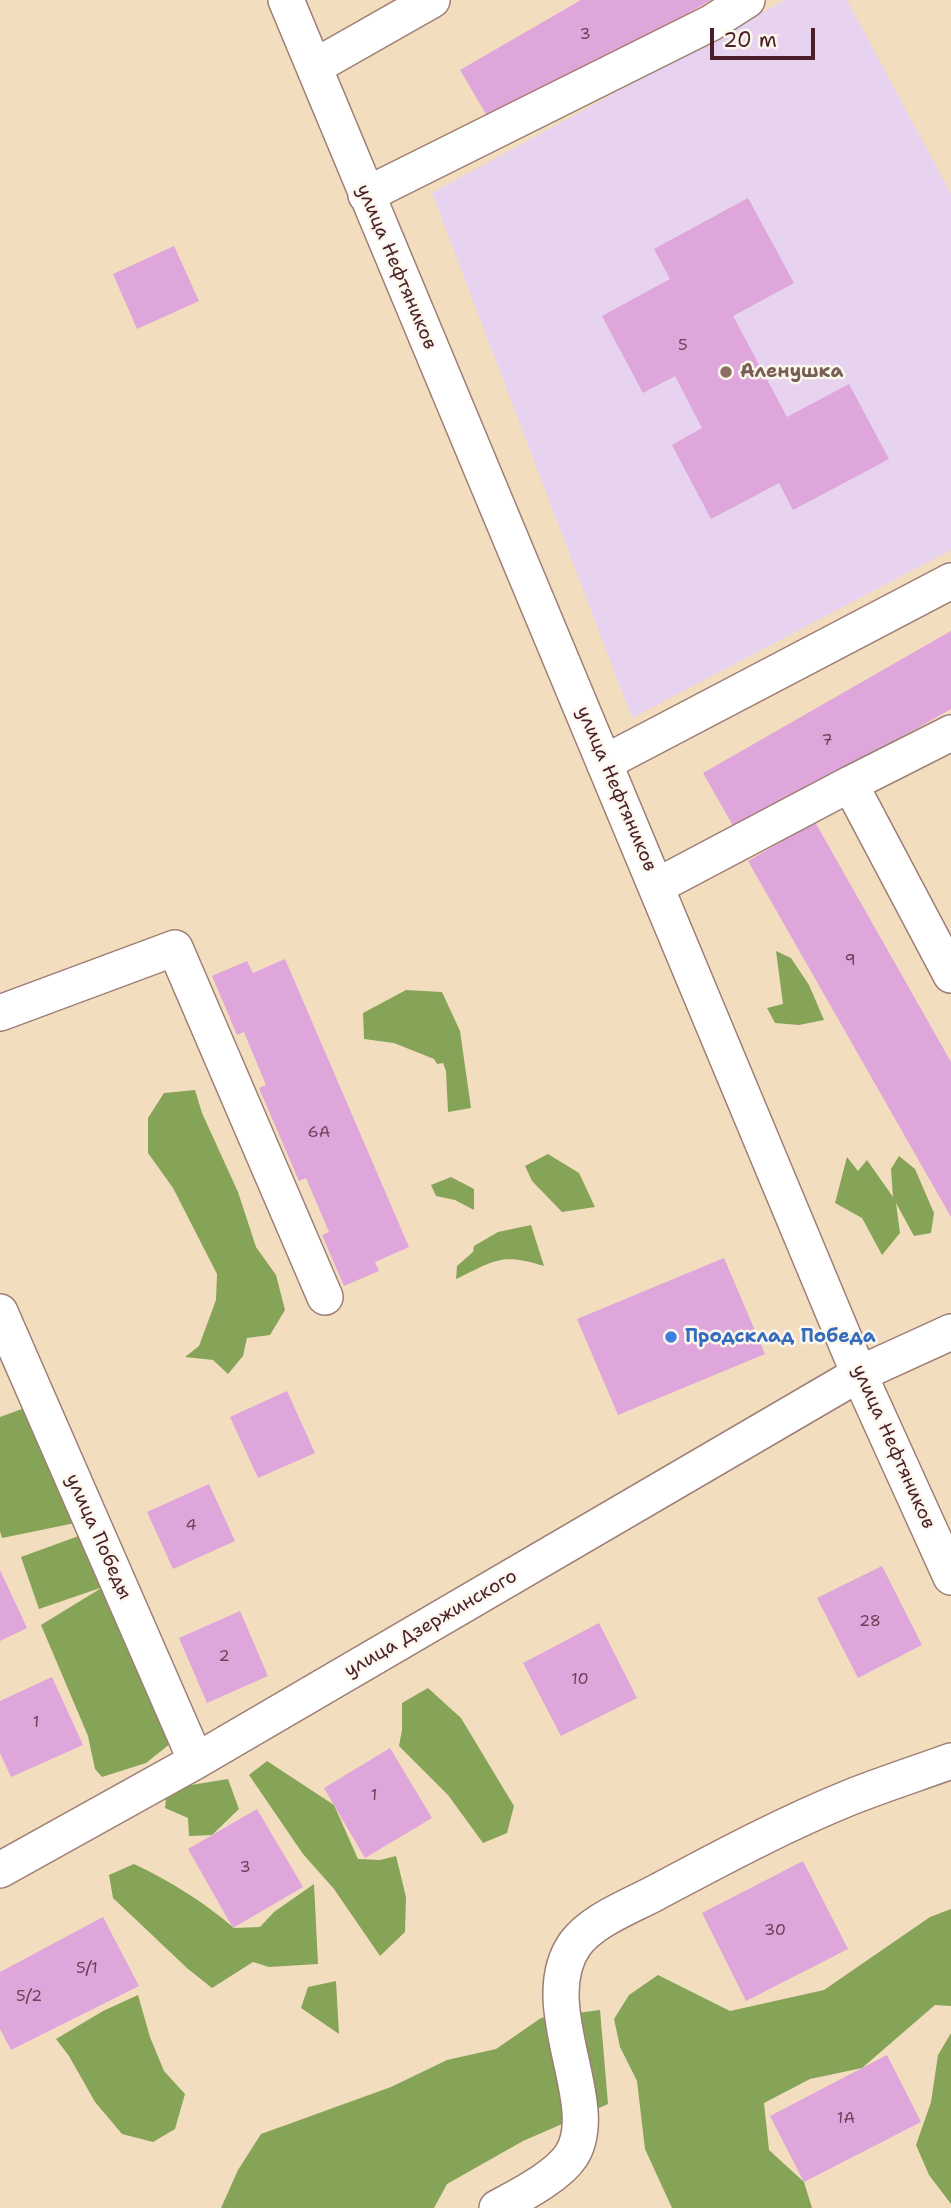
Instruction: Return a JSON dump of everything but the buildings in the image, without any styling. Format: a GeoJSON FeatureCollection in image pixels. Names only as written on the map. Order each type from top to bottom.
{"type":"FeatureCollection","features":[{"type":"Feature","properties":{"kind":"street","name":"улица Нефтяников"},"geometry":{"type":"LineString","coordinates":[[286,0],[859,1374],[951,1577]]}},
{"type":"Feature","properties":{"kind":"street"},"geometry":{"type":"LineString","coordinates":[[314,67],[432,0]]}},
{"type":"Feature","properties":{"kind":"street"},"geometry":{"type":"LineString","coordinates":[[366,195],[711,23],[747,0]]}},
{"type":"Feature","properties":{"kind":"street"},"geometry":{"type":"LineString","coordinates":[[604,762],[951,580]]}},
{"type":"Feature","properties":{"kind":"street"},"geometry":{"type":"LineString","coordinates":[[657,886],[951,733]]}},
{"type":"Feature","properties":{"kind":"street"},"geometry":{"type":"LineString","coordinates":[[850,784],[951,975]]}},
{"type":"Feature","properties":{"kind":"street"},"geometry":{"type":"LineString","coordinates":[[0,1013],[175,948],[325,1297]]}},
{"type":"Feature","properties":{"kind":"street","name":"улица Победы"},"geometry":{"type":"LineString","coordinates":[[0,1312],[196,1761]]}},
{"type":"Feature","properties":{"kind":"street","name":"улица Дзержинского"},"geometry":{"type":"LineString","coordinates":[[0,1870],[196,1761],[859,1374],[951,1332]]}},
{"type":"Feature","properties":{"kind":"street"},"geometry":{"type":"LineString","coordinates":[[497,2208],[553,2173],[571,2156],[579,2134],[580,2108],[564,2029],[562,1990],[565,1963],[576,1943],[596,1924],[722,1857],[849,1798],[951,1761]]}},
{"type":"Feature","properties":{"kind":"shaded area","name":"Аленушка"},"geometry":{"type":"Polygon","coordinates":[[[785,0],[847,0],[951,194],[951,550],[632,718],[432,193],[785,0]]]}},
{"type":"Feature","properties":{"kind":"green space"},"geometry":{"type":"Polygon","coordinates":[[[776,951],[791,958],[809,985],[824,1020],[799,1025],[775,1023],[767,1008],[783,1004],[776,951]]]}},
{"type":"Feature","properties":{"kind":"green space"},"geometry":{"type":"Polygon","coordinates":[[[406,990],[442,992],[460,1031],[471,1108],[448,1112],[446,1071],[443,1063],[437,1064],[434,1059],[394,1043],[364,1039],[363,1013],[406,990]]]}},
{"type":"Feature","properties":{"kind":"green space"},"geometry":{"type":"Polygon","coordinates":[[[195,1090],[202,1113],[238,1192],[256,1247],[276,1275],[285,1310],[270,1335],[247,1338],[243,1356],[228,1374],[213,1360],[185,1357],[199,1346],[216,1300],[217,1274],[173,1188],[148,1153],[148,1118],[164,1093],[195,1090]]]}},
{"type":"Feature","properties":{"kind":"green space"},"geometry":{"type":"Polygon","coordinates":[[[548,1154],[579,1173],[595,1207],[562,1212],[532,1181],[525,1166],[548,1154]]]}},
{"type":"Feature","properties":{"kind":"green space"},"geometry":{"type":"Polygon","coordinates":[[[899,1156],[915,1169],[934,1213],[931,1233],[914,1236],[896,1203],[900,1233],[882,1255],[862,1218],[835,1203],[847,1157],[858,1171],[867,1160],[893,1197],[891,1169],[899,1156]]]}},
{"type":"Feature","properties":{"kind":"green space"},"geometry":{"type":"Polygon","coordinates":[[[451,1177],[474,1189],[474,1210],[455,1200],[436,1196],[431,1185],[451,1177]]]}},
{"type":"Feature","properties":{"kind":"green space"},"geometry":{"type":"Polygon","coordinates":[[[531,1225],[544,1266],[517,1260],[498,1260],[456,1279],[457,1266],[473,1252],[474,1246],[498,1232],[531,1225]]]}},
{"type":"Feature","properties":{"kind":"green space"},"geometry":{"type":"Polygon","coordinates":[[[30,1406],[80,1522],[2,1538],[0,1417],[30,1406]]]}},
{"type":"Feature","properties":{"kind":"green space"},"geometry":{"type":"Polygon","coordinates":[[[84,1534],[175,1740],[146,1763],[102,1777],[95,1769],[88,1736],[41,1625],[103,1587],[39,1609],[21,1557],[84,1534]]]}},
{"type":"Feature","properties":{"kind":"green space"},"geometry":{"type":"Polygon","coordinates":[[[428,1688],[461,1718],[514,1806],[507,1833],[483,1843],[448,1795],[399,1746],[402,1703],[428,1688]]]}},
{"type":"Feature","properties":{"kind":"green space"},"geometry":{"type":"Polygon","coordinates":[[[267,1761],[334,1805],[358,1859],[380,1860],[396,1856],[406,1897],[405,1932],[380,1956],[334,1889],[303,1854],[249,1775],[267,1761]]]}},
{"type":"Feature","properties":{"kind":"green space"},"geometry":{"type":"Polygon","coordinates":[[[228,1779],[239,1809],[212,1835],[189,1836],[188,1818],[165,1808],[167,1789],[228,1779]]]}},
{"type":"Feature","properties":{"kind":"green space"},"geometry":{"type":"Polygon","coordinates":[[[134,1864],[211,1909],[234,1928],[260,1927],[274,1912],[314,1884],[318,1964],[269,1967],[253,1962],[212,1988],[113,1898],[109,1875],[134,1864]]]}},
{"type":"Feature","properties":{"kind":"green space"},"geometry":{"type":"Polygon","coordinates":[[[951,1909],[951,2006],[935,2005],[862,2068],[810,2079],[764,2103],[769,2150],[804,2182],[812,2208],[672,2208],[645,2149],[637,2081],[620,2047],[614,2019],[629,1995],[658,1975],[730,2011],[824,1990],[930,1917],[951,1909]]]}},
{"type":"Feature","properties":{"kind":"green space"},"geometry":{"type":"Polygon","coordinates":[[[336,1981],[339,2034],[301,2008],[308,1987],[336,1981]]]}},
{"type":"Feature","properties":{"kind":"green space"},"geometry":{"type":"Polygon","coordinates":[[[138,1995],[150,2037],[164,2071],[185,2094],[175,2129],[153,2142],[122,2134],[95,2102],[69,2056],[56,2039],[103,2011],[138,1995]]]}},
{"type":"Feature","properties":{"kind":"green space"},"geometry":{"type":"Polygon","coordinates":[[[600,2010],[608,2104],[523,2141],[447,2184],[434,2208],[221,2208],[238,2170],[261,2134],[391,2087],[447,2060],[496,2049],[541,2018],[600,2010]]]}},
{"type":"Feature","properties":{"kind":"green space"},"geometry":{"type":"Polygon","coordinates":[[[951,2033],[951,2204],[929,2175],[916,2145],[931,2102],[938,2055],[951,2033]]]}},
{"type":"Feature","properties":{"kind":"place","name":"Аленушка"},"geometry":{"type":"Point","coordinates":[726,372]}},
{"type":"Feature","properties":{"kind":"place","name":"Продсклад Победа"},"geometry":{"type":"Point","coordinates":[671,1337]}}]}
